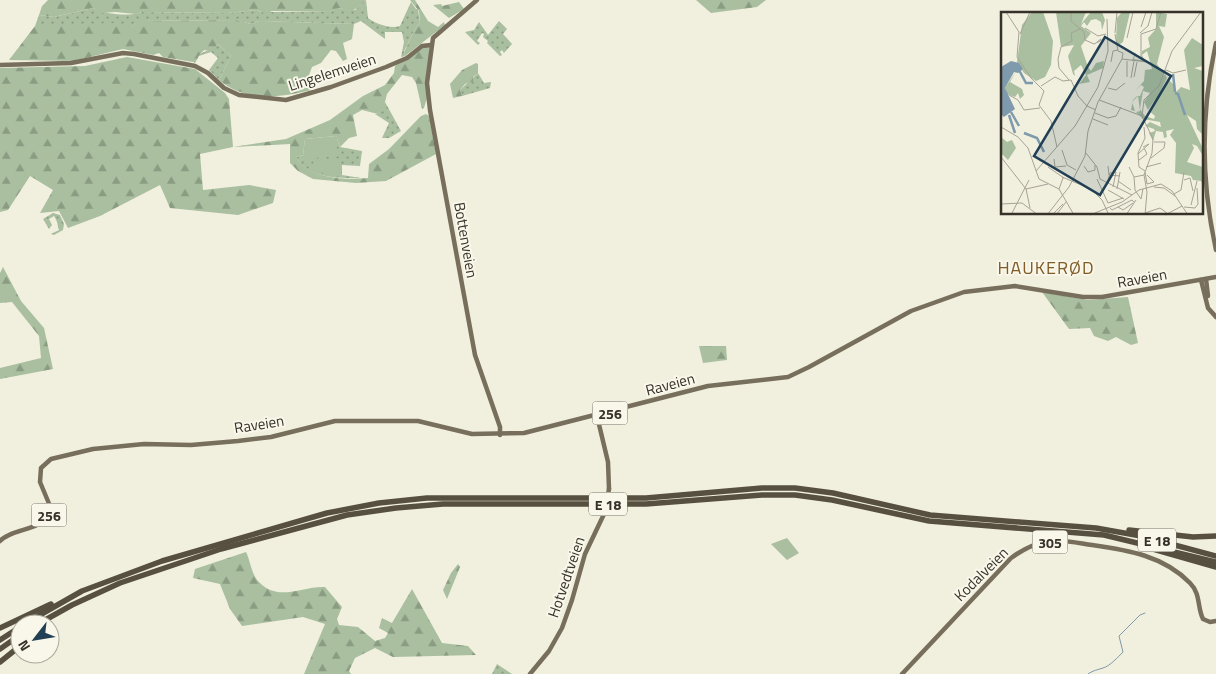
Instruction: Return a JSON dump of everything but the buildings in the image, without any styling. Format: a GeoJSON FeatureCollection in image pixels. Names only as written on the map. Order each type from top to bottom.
{"type":"FeatureCollection","features":[{"type":"Feature","properties":{"kind":"highway","name":"E 18"},"geometry":{"type":"LineString","coordinates":[[41,614],[96,585],[155,563],[299,520],[365,506],[427,498],[670,497],[762,488],[795,488],[833,493],[930,515],[1096,528],[1141,536],[1216,556]]}},
{"type":"Feature","properties":{"kind":"highway","name":"E 18"},"geometry":{"type":"LineString","coordinates":[[56,614],[72,605],[158,569],[288,530],[366,512],[428,505],[654,504],[784,494],[832,500],[929,521],[1062,530],[1114,536],[1216,562]]}},
{"type":"Feature","properties":{"kind":"highway"},"geometry":{"type":"LineString","coordinates":[[1096,528],[1101,526],[1193,537],[1216,536]]}},
{"type":"Feature","properties":{"kind":"highway","name":"E 18"},"geometry":{"type":"LineString","coordinates":[[1114,536],[1118,540],[1216,567]]}},
{"type":"Feature","properties":{"kind":"highway"},"geometry":{"type":"LineString","coordinates":[[0,628],[90,585],[96,585]]}},
{"type":"Feature","properties":{"kind":"highway","name":"E 18"},"geometry":{"type":"LineString","coordinates":[[59,614],[72,605]]}},
{"type":"Feature","properties":{"kind":"highway"},"geometry":{"type":"LineString","coordinates":[[0,662],[10,654]]}},
{"type":"Feature","properties":{"kind":"main road","name":"Lingelemveien"},"geometry":{"type":"LineString","coordinates":[[0,65],[76,63],[122,53],[134,54],[195,66],[208,73],[224,88],[239,95],[286,100],[319,91],[407,58],[422,46],[431,45],[436,34],[477,0]]}},
{"type":"Feature","properties":{"kind":"main road"},"geometry":{"type":"LineString","coordinates":[[1216,43],[1205,117],[1208,208],[1216,250]]}},
{"type":"Feature","properties":{"kind":"main road","name":"Bottenveien"},"geometry":{"type":"LineString","coordinates":[[431,45],[427,83],[432,117],[477,364],[499,424],[500,435]]}},
{"type":"Feature","properties":{"kind":"main road"},"geometry":{"type":"LineString","coordinates":[[1207,189],[1216,235]]}},
{"type":"Feature","properties":{"kind":"main road","name":"Raveien"},"geometry":{"type":"LineString","coordinates":[[0,543],[6,536],[15,531],[38,525],[48,516],[50,503],[39,479],[41,468],[48,461],[61,457],[116,447],[252,440],[340,421],[424,422],[468,434],[500,435],[532,432],[708,386],[788,377],[911,311],[964,292],[1015,286],[1094,297],[1215,277]]}},
{"type":"Feature","properties":{"kind":"main road"},"geometry":{"type":"LineString","coordinates":[[1204,279],[1208,308],[1216,316]]}},
{"type":"Feature","properties":{"kind":"main road","name":"Hotvedtveien"},"geometry":{"type":"LineString","coordinates":[[530,674],[549,651],[562,628],[585,554],[605,512],[609,489],[608,462],[598,416]]}},
{"type":"Feature","properties":{"kind":"main road","name":"Kodalveien"},"geometry":{"type":"LineString","coordinates":[[902,674],[1012,558],[1028,548],[1047,542],[1062,541],[1105,547],[1141,554],[1157,560],[1190,584],[1199,598],[1203,619],[1210,622],[1216,621]]}},
{"type":"Feature","properties":{"kind":"green space"},"geometry":{"type":"Polygon","coordinates":[[[48,0],[366,0],[352,10],[337,8],[330,12],[272,11],[266,14],[257,10],[227,13],[142,12],[136,14],[101,13],[93,8],[54,17],[39,15],[42,6],[48,0]]]}},
{"type":"Feature","properties":{"kind":"green space"},"geometry":{"type":"Polygon","coordinates":[[[366,0],[368,18],[388,26],[400,26],[411,2],[418,9],[420,23],[404,51],[405,56],[401,57],[404,42],[402,32],[385,32],[385,39],[361,21],[354,24],[259,21],[251,24],[236,20],[139,21],[132,27],[35,26],[39,15],[54,17],[93,8],[103,12],[123,15],[142,12],[227,13],[257,10],[261,12],[330,12],[336,8],[355,10],[366,0]]]}},
{"type":"Feature","properties":{"kind":"green space"},"geometry":{"type":"Polygon","coordinates":[[[410,0],[415,0],[428,21],[438,27],[444,22],[445,25],[405,56],[404,52],[420,23],[419,11],[410,0]]]}},
{"type":"Feature","properties":{"kind":"green space"},"geometry":{"type":"Polygon","coordinates":[[[696,0],[766,0],[757,7],[711,13],[696,0]]]}},
{"type":"Feature","properties":{"kind":"green space"},"geometry":{"type":"Polygon","coordinates":[[[459,2],[464,9],[449,18],[433,5],[441,4],[442,6],[459,2]]]}},
{"type":"Feature","properties":{"kind":"green space"},"geometry":{"type":"Polygon","coordinates":[[[236,20],[251,24],[259,21],[354,24],[352,39],[343,43],[347,59],[343,61],[336,51],[331,50],[321,63],[312,67],[309,75],[315,79],[310,86],[311,90],[287,95],[251,95],[229,87],[219,80],[231,56],[218,44],[211,51],[204,50],[193,62],[163,57],[159,53],[153,55],[123,49],[73,61],[9,60],[35,26],[115,23],[132,27],[138,21],[236,20]]]}},
{"type":"Feature","properties":{"kind":"green space"},"geometry":{"type":"Polygon","coordinates":[[[499,21],[507,29],[503,34],[512,44],[504,53],[502,50],[500,52],[502,55],[500,56],[487,43],[488,41],[483,37],[484,34],[482,33],[477,41],[480,43],[478,45],[465,32],[474,30],[479,22],[488,35],[499,21]]]}},
{"type":"Feature","properties":{"kind":"green space"},"geometry":{"type":"Polygon","coordinates":[[[218,44],[231,56],[219,80],[209,70],[218,58],[211,52],[199,56],[195,63],[193,62],[199,55],[218,44]]]}},
{"type":"Feature","properties":{"kind":"green space"},"geometry":{"type":"Polygon","coordinates":[[[430,45],[428,95],[424,108],[422,109],[416,83],[412,77],[402,75],[387,94],[384,106],[378,114],[362,110],[353,115],[357,136],[349,138],[340,147],[336,136],[305,139],[303,155],[296,157],[302,164],[318,174],[348,179],[368,178],[369,164],[389,149],[421,116],[426,114],[429,116],[436,154],[386,181],[356,183],[313,179],[298,171],[290,163],[290,144],[233,147],[286,139],[330,120],[363,96],[385,85],[394,73],[395,66],[420,47],[430,45]]]}},
{"type":"Feature","properties":{"kind":"green space"},"geometry":{"type":"Polygon","coordinates":[[[127,57],[195,69],[225,93],[229,99],[233,147],[200,154],[203,190],[249,185],[276,190],[273,203],[238,215],[170,208],[160,185],[100,216],[68,228],[59,211],[40,213],[53,190],[30,176],[8,210],[0,212],[0,68],[85,66],[127,57]]]}},
{"type":"Feature","properties":{"kind":"green space"},"geometry":{"type":"Polygon","coordinates":[[[476,63],[478,64],[478,73],[473,77],[473,81],[465,84],[460,90],[462,96],[453,98],[450,84],[462,70],[476,63]]]}},
{"type":"Feature","properties":{"kind":"green space"},"geometry":{"type":"Polygon","coordinates":[[[478,73],[484,83],[491,82],[490,88],[462,96],[460,90],[478,73]]]}},
{"type":"Feature","properties":{"kind":"green space"},"geometry":{"type":"Polygon","coordinates":[[[385,102],[401,131],[389,138],[382,138],[389,123],[375,114],[378,114],[385,102]]]}},
{"type":"Feature","properties":{"kind":"green space"},"geometry":{"type":"Polygon","coordinates":[[[336,136],[340,147],[362,151],[360,166],[342,165],[342,175],[361,178],[325,176],[309,170],[296,157],[303,155],[306,159],[336,136]]]}},
{"type":"Feature","properties":{"kind":"green space"},"geometry":{"type":"Polygon","coordinates":[[[336,136],[338,156],[305,159],[303,155],[305,139],[336,136]]]}},
{"type":"Feature","properties":{"kind":"green space"},"geometry":{"type":"Polygon","coordinates":[[[338,158],[340,175],[326,174],[314,170],[313,161],[338,158]]]}},
{"type":"Feature","properties":{"kind":"green space"},"geometry":{"type":"Polygon","coordinates":[[[53,213],[60,215],[64,224],[63,230],[54,235],[51,234],[59,230],[54,216],[49,219],[52,225],[49,229],[43,219],[53,213]]]}},
{"type":"Feature","properties":{"kind":"green space"},"geometry":{"type":"Polygon","coordinates":[[[3,267],[21,301],[44,328],[53,369],[0,379],[0,368],[41,358],[39,336],[12,302],[0,303],[0,273],[3,267]]]}},
{"type":"Feature","properties":{"kind":"green space"},"geometry":{"type":"Polygon","coordinates":[[[1042,292],[1088,300],[1128,297],[1138,343],[1131,345],[1116,337],[1108,341],[1094,336],[1090,328],[1069,329],[1042,292]]]}},
{"type":"Feature","properties":{"kind":"green space"},"geometry":{"type":"Polygon","coordinates":[[[699,346],[726,346],[727,360],[703,363],[699,346]]]}},
{"type":"Feature","properties":{"kind":"green space"},"geometry":{"type":"Polygon","coordinates":[[[787,538],[799,553],[787,560],[771,544],[787,538]]]}},
{"type":"Feature","properties":{"kind":"green space"},"geometry":{"type":"Polygon","coordinates":[[[246,552],[256,578],[266,588],[274,591],[290,592],[325,587],[342,607],[337,619],[339,625],[358,627],[375,641],[385,638],[388,633],[379,628],[382,618],[392,623],[412,589],[442,643],[468,646],[476,655],[393,657],[375,648],[355,658],[349,671],[351,674],[304,674],[325,624],[303,617],[242,626],[230,609],[220,584],[193,578],[195,569],[246,552]]]}},
{"type":"Feature","properties":{"kind":"green space"},"geometry":{"type":"Polygon","coordinates":[[[458,564],[460,567],[447,599],[443,590],[451,573],[458,564]]]}},
{"type":"Feature","properties":{"kind":"green space"},"geometry":{"type":"Polygon","coordinates":[[[497,664],[512,674],[492,674],[497,664]]]}},
{"type":"Feature","properties":{"kind":"waterway"},"geometry":{"type":"LineString","coordinates":[[1088,674],[1108,665],[1123,652],[1119,636],[1140,615],[1145,613]]}},
{"type":"Feature","properties":{"kind":"district","name":"HAUKERØD"},"geometry":{"type":"Point","coordinates":[1046,267]}}]}
